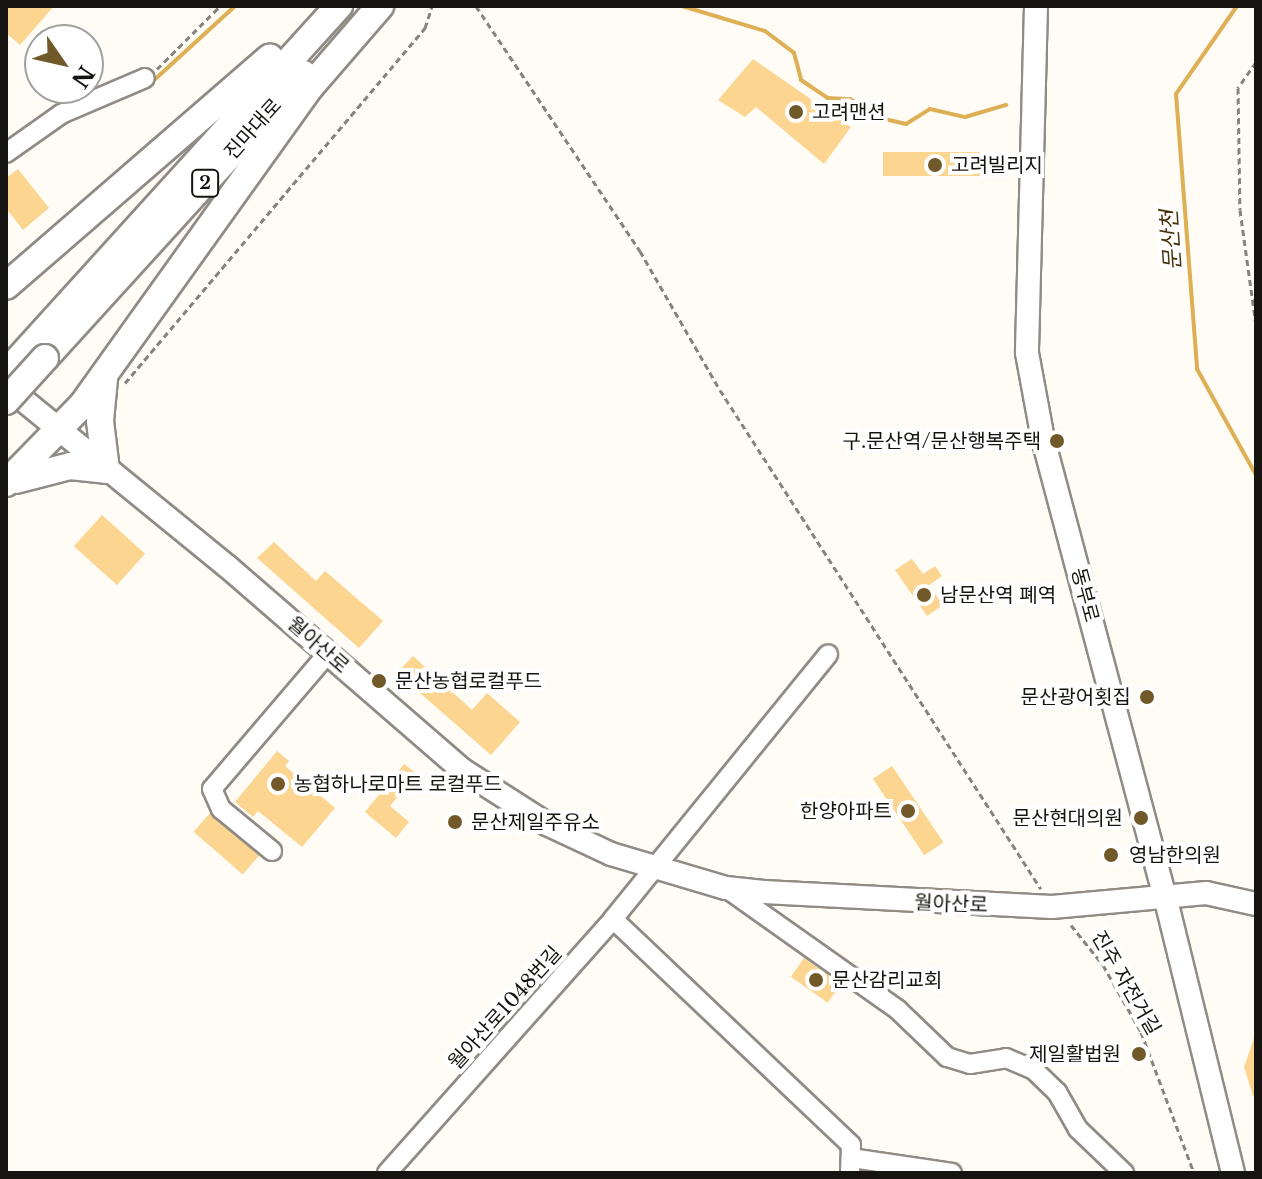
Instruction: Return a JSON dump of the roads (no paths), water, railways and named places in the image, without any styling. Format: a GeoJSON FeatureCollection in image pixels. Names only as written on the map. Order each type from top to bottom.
{"type":"FeatureCollection","features":[{"type":"Feature","properties":{"kind":"highway"},"geometry":{"type":"LineString","coordinates":[[6,286],[248,80],[320,6]]}},
{"type":"Feature","properties":{"kind":"highway","name":"진마대로"},"geometry":{"type":"LineString","coordinates":[[38,352],[339,6]]}},
{"type":"Feature","properties":{"kind":"highway","name":"진마대로"},"geometry":{"type":"LineString","coordinates":[[38,352],[364,6]]}},
{"type":"Feature","properties":{"kind":"highway"},"geometry":{"type":"LineString","coordinates":[[6,485],[60,430],[106,373],[311,86],[380,6]]}},
{"type":"Feature","properties":{"kind":"highway","name":"2"},"geometry":{"type":"LineString","coordinates":[[6,373],[38,352]]}},
{"type":"Feature","properties":{"kind":"highway","name":"2"},"geometry":{"type":"LineString","coordinates":[[6,401],[38,352]]}},
{"type":"Feature","properties":{"kind":"highway"},"geometry":{"type":"LineString","coordinates":[[6,485],[54,468],[106,470],[100,412],[106,373]]}},
{"type":"Feature","properties":{"kind":"main road","name":"동부로"},"geometry":{"type":"LineString","coordinates":[[1036,6],[1027,353],[1043,439],[1165,896],[1233,1173]]}},
{"type":"Feature","properties":{"kind":"main road","name":"월아산로"},"geometry":{"type":"LineString","coordinates":[[6,386],[496,794],[586,844],[651,868],[726,888],[1052,907],[1206,893],[1255,901]]}},
{"type":"Feature","properties":{"kind":"street"},"geometry":{"type":"LineString","coordinates":[[6,153],[61,114],[145,78]]}},
{"type":"Feature","properties":{"kind":"street"},"geometry":{"type":"LineString","coordinates":[[272,851],[221,809],[212,789],[328,653]]}},
{"type":"Feature","properties":{"kind":"street"},"geometry":{"type":"LineString","coordinates":[[651,868],[828,654]]}},
{"type":"Feature","properties":{"kind":"street","name":"월아산로1048번길"},"geometry":{"type":"LineString","coordinates":[[397,1170],[613,919],[651,868]]}},
{"type":"Feature","properties":{"kind":"street"},"geometry":{"type":"LineString","coordinates":[[726,888],[888,1002],[947,1057],[970,1064],[1006,1058],[1034,1070],[1057,1092],[1078,1129],[1124,1173]]}},
{"type":"Feature","properties":{"kind":"street"},"geometry":{"type":"LineString","coordinates":[[613,919],[851,1145],[850,1166],[952,1173]]}},
{"type":"Feature","properties":{"kind":"waterway"},"geometry":{"type":"LineString","coordinates":[[152,82],[235,6]]}},
{"type":"Feature","properties":{"kind":"waterway"},"geometry":{"type":"LineString","coordinates":[[682,6],[765,31],[794,53],[801,80],[828,98],[850,99],[880,118],[906,124],[930,109],[965,117],[1006,105]]}},
{"type":"Feature","properties":{"kind":"waterway","name":"문산천"},"geometry":{"type":"LineString","coordinates":[[1237,6],[1176,94],[1197,369],[1256,475]]}},
{"type":"Feature","properties":{"kind":"place","name":"고려맨션"},"geometry":{"type":"Point","coordinates":[796,112]}},
{"type":"Feature","properties":{"kind":"place","name":"고려빌리지"},"geometry":{"type":"Point","coordinates":[935,165]}},
{"type":"Feature","properties":{"kind":"place","name":"구.문산역/문산행복주택"},"geometry":{"type":"Point","coordinates":[1057,441]}},
{"type":"Feature","properties":{"kind":"place","name":"남문산역 폐역"},"geometry":{"type":"Point","coordinates":[924,595]}},
{"type":"Feature","properties":{"kind":"place","name":"문산농협로컬푸드"},"geometry":{"type":"Point","coordinates":[379,681]}},
{"type":"Feature","properties":{"kind":"place","name":"문산광어횟집"},"geometry":{"type":"Point","coordinates":[1147,697]}},
{"type":"Feature","properties":{"kind":"place","name":"농협하나로마트 로컬푸드"},"geometry":{"type":"Point","coordinates":[278,784]}},
{"type":"Feature","properties":{"kind":"place","name":"한양아파트"},"geometry":{"type":"Point","coordinates":[908,811]}},
{"type":"Feature","properties":{"kind":"place","name":"문산현대의원"},"geometry":{"type":"Point","coordinates":[1141,818]}},
{"type":"Feature","properties":{"kind":"place","name":"문산제일주유소"},"geometry":{"type":"Point","coordinates":[455,822]}},
{"type":"Feature","properties":{"kind":"place","name":"영남한의원"},"geometry":{"type":"Point","coordinates":[1111,855]}},
{"type":"Feature","properties":{"kind":"place","name":"문산감리교회"},"geometry":{"type":"Point","coordinates":[816,980]}},
{"type":"Feature","properties":{"kind":"place","name":"제일활법원"},"geometry":{"type":"Point","coordinates":[1139,1054]}}]}
